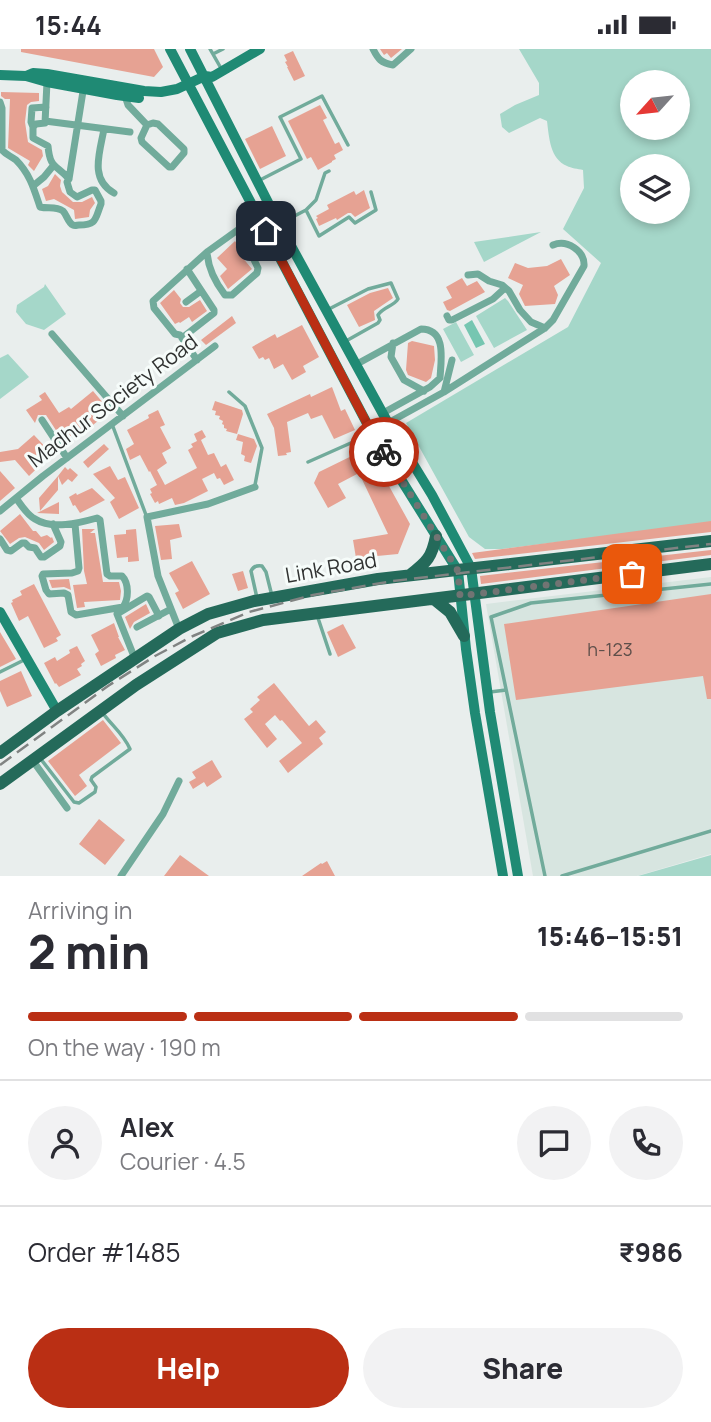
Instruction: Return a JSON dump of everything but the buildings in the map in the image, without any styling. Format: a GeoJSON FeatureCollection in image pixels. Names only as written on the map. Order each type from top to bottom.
{"type":"FeatureCollection","features":[{"type":"Feature","properties":{"kind":"main road"},"geometry":{"type":"LineString","coordinates":[[170,49],[372,433],[458,571],[475,713],[503,876]]}},
{"type":"Feature","properties":{"kind":"main road"},"geometry":{"type":"LineString","coordinates":[[190,49],[212,77],[257,181],[279,224],[471,568],[518,876]]}},
{"type":"Feature","properties":{"kind":"main road"},"geometry":{"type":"LineString","coordinates":[[0,75],[26,76],[47,82],[89,86],[143,98],[166,97],[192,88],[260,49]]}},
{"type":"Feature","properties":{"kind":"main road"},"geometry":{"type":"LineString","coordinates":[[26,76],[33,73],[47,74],[89,86]]}},
{"type":"Feature","properties":{"kind":"main road"},"geometry":{"type":"LineString","coordinates":[[304,304],[319,296]]}},
{"type":"Feature","properties":{"kind":"main road"},"geometry":{"type":"LineString","coordinates":[[410,575],[426,563],[432,554],[436,536]]}},
{"type":"Feature","properties":{"kind":"main road","name":"Link Road"},"geometry":{"type":"LineString","coordinates":[[0,753],[179,629],[208,614],[257,600],[378,579],[711,541]]}},
{"type":"Feature","properties":{"kind":"main road"},"geometry":{"type":"LineString","coordinates":[[475,594],[711,564]]}},
{"type":"Feature","properties":{"kind":"main road","name":"Link Road"},"geometry":{"type":"LineString","coordinates":[[0,784],[136,685],[217,633],[263,620],[475,594]]}},
{"type":"Feature","properties":{"kind":"main road"},"geometry":{"type":"LineString","coordinates":[[434,599],[450,612],[464,636]]}},
{"type":"Feature","properties":{"kind":"main road"},"geometry":{"type":"LineString","coordinates":[[0,612],[57,711]]}},
{"type":"Feature","properties":{"kind":"main road"},"geometry":{"type":"LineString","coordinates":[[464,636],[480,634]]}},
{"type":"Feature","properties":{"kind":"street"},"geometry":{"type":"LineString","coordinates":[[373,49],[383,64],[393,65],[411,49]]}},
{"type":"Feature","properties":{"kind":"street"},"geometry":{"type":"LineString","coordinates":[[45,121],[47,82]]}},
{"type":"Feature","properties":{"kind":"street"},"geometry":{"type":"LineString","coordinates":[[0,102],[2,150],[14,158],[32,180],[40,207],[54,207],[63,212],[74,226],[90,225],[101,201],[95,190],[77,197],[70,192],[67,182],[77,125],[89,86]]}},
{"type":"Feature","properties":{"kind":"street"},"geometry":{"type":"LineString","coordinates":[[124,92],[128,105],[147,125]]}},
{"type":"Feature","properties":{"kind":"street"},"geometry":{"type":"LineString","coordinates":[[46,107],[32,108],[33,138],[48,146],[50,162],[69,179]]}},
{"type":"Feature","properties":{"kind":"street"},"geometry":{"type":"LineString","coordinates":[[33,127],[45,121],[130,132]]}},
{"type":"Feature","properties":{"kind":"street"},"geometry":{"type":"LineString","coordinates":[[159,124],[184,149],[184,153],[172,167],[142,142],[147,125],[159,124]]}},
{"type":"Feature","properties":{"kind":"street"},"geometry":{"type":"LineString","coordinates":[[104,129],[98,174],[105,188],[114,193]]}},
{"type":"Feature","properties":{"kind":"street"},"geometry":{"type":"LineString","coordinates":[[163,144],[171,137]]}},
{"type":"Feature","properties":{"kind":"street"},"geometry":{"type":"LineString","coordinates":[[33,186],[54,166]]}},
{"type":"Feature","properties":{"kind":"street"},"geometry":{"type":"LineString","coordinates":[[197,359],[180,335],[175,334],[154,308],[153,301],[207,252],[239,229],[253,206]]}},
{"type":"Feature","properties":{"kind":"street"},"geometry":{"type":"LineString","coordinates":[[207,252],[215,282],[225,295],[232,295],[257,273],[258,268],[239,229]]}},
{"type":"Feature","properties":{"kind":"street"},"geometry":{"type":"LineString","coordinates":[[400,410],[444,392],[545,328],[553,320],[585,260],[568,244],[559,242],[553,245]]}},
{"type":"Feature","properties":{"kind":"street"},"geometry":{"type":"LineString","coordinates":[[182,338],[214,313],[187,269]]}},
{"type":"Feature","properties":{"kind":"street"},"geometry":{"type":"LineString","coordinates":[[468,275],[478,274],[505,288],[531,322],[545,328]]}},
{"type":"Feature","properties":{"kind":"street"},"geometry":{"type":"LineString","coordinates":[[447,316],[452,320],[493,299],[505,288]]}},
{"type":"Feature","properties":{"kind":"street"},"geometry":{"type":"LineString","coordinates":[[186,302],[201,291]]}},
{"type":"Feature","properties":{"kind":"street"},"geometry":{"type":"LineString","coordinates":[[357,364],[421,329],[435,334],[443,348],[440,378],[423,394],[386,418]]}},
{"type":"Feature","properties":{"kind":"street"},"geometry":{"type":"LineString","coordinates":[[52,334],[123,416]]}},
{"type":"Feature","properties":{"kind":"street"},"geometry":{"type":"LineString","coordinates":[[393,343],[391,357],[404,380],[423,394]]}},
{"type":"Feature","properties":{"kind":"street","name":"Madhur Society Road"},"geometry":{"type":"LineString","coordinates":[[0,511],[215,345]]}},
{"type":"Feature","properties":{"kind":"street"},"geometry":{"type":"LineString","coordinates":[[444,392],[452,360]]}},
{"type":"Feature","properties":{"kind":"street"},"geometry":{"type":"LineString","coordinates":[[393,397],[400,410]]}},
{"type":"Feature","properties":{"kind":"street"},"geometry":{"type":"LineString","coordinates":[[42,421],[67,458]]}},
{"type":"Feature","properties":{"kind":"street"},"geometry":{"type":"LineString","coordinates":[[179,629],[158,576],[147,517],[208,504],[255,487]]}},
{"type":"Feature","properties":{"kind":"street"},"geometry":{"type":"LineString","coordinates":[[16,498],[33,519],[52,524],[100,520],[107,574],[122,576],[126,580],[127,601],[124,607],[76,615],[71,612],[68,595],[49,594],[46,590],[41,576],[43,574],[78,571],[75,524]]}},
{"type":"Feature","properties":{"kind":"street"},"geometry":{"type":"LineString","coordinates":[[0,539],[7,551],[25,543],[44,557],[61,546],[52,524]]}},
{"type":"Feature","properties":{"kind":"street"},"geometry":{"type":"LineString","coordinates":[[135,659],[117,614],[147,596],[159,616]]}},
{"type":"Feature","properties":{"kind":"street"},"geometry":{"type":"LineString","coordinates":[[137,627],[171,610]]}},
{"type":"Feature","properties":{"kind":"street"},"geometry":{"type":"LineString","coordinates":[[36,758],[67,808]]}},
{"type":"Feature","properties":{"kind":"street"},"geometry":{"type":"LineString","coordinates":[[121,876],[163,814],[179,781]]}},
{"type":"Feature","properties":{"kind":"lane"},"geometry":{"type":"LineString","coordinates":[[212,77],[212,51],[223,49]]}},
{"type":"Feature","properties":{"kind":"lane"},"geometry":{"type":"LineString","coordinates":[[257,181],[300,159],[281,117],[321,96],[348,145]]}},
{"type":"Feature","properties":{"kind":"lane"},"geometry":{"type":"LineString","coordinates":[[279,224],[306,210],[316,200],[325,173],[329,171]]}},
{"type":"Feature","properties":{"kind":"lane"},"geometry":{"type":"LineString","coordinates":[[306,210],[318,236],[349,216],[355,223],[376,210],[371,192]]}},
{"type":"Feature","properties":{"kind":"lane"},"geometry":{"type":"LineString","coordinates":[[327,310],[368,289],[391,283],[397,302],[381,311],[378,323],[344,342]]}},
{"type":"Feature","properties":{"kind":"lane"},"geometry":{"type":"LineString","coordinates":[[229,392],[246,407],[262,448],[255,487]]}},
{"type":"Feature","properties":{"kind":"lane"},"geometry":{"type":"LineString","coordinates":[[112,423],[147,517]]}},
{"type":"Feature","properties":{"kind":"lane"},"geometry":{"type":"LineString","coordinates":[[308,462],[372,433]]}},
{"type":"Feature","properties":{"kind":"lane"},"geometry":{"type":"LineString","coordinates":[[257,600],[251,572],[259,565],[266,572],[272,597]]}},
{"type":"Feature","properties":{"kind":"lane"},"geometry":{"type":"LineString","coordinates":[[545,876],[491,617],[531,603],[711,584]]}},
{"type":"Feature","properties":{"kind":"lane"},"geometry":{"type":"LineString","coordinates":[[316,613],[330,654]]}},
{"type":"Feature","properties":{"kind":"lane"},"geometry":{"type":"LineString","coordinates":[[0,672],[26,659]]}},
{"type":"Feature","properties":{"kind":"lane"},"geometry":{"type":"LineString","coordinates":[[488,693],[506,690]]}},
{"type":"Feature","properties":{"kind":"lane"},"geometry":{"type":"LineString","coordinates":[[36,758],[74,802],[79,803],[95,792],[92,777],[130,749],[118,729],[111,726],[101,711]]}},
{"type":"Feature","properties":{"kind":"lane"},"geometry":{"type":"LineString","coordinates":[[562,876],[711,831]]}},
{"type":"Feature","properties":{"kind":"shaded area"},"geometry":{"type":"Polygon","coordinates":[[[519,49],[711,49],[711,523],[485,549],[469,537],[406,423],[568,327],[601,263],[563,229],[584,188],[583,170],[567,166],[557,158],[551,147],[547,121],[540,118],[509,133],[502,127],[500,114],[539,95],[539,83],[519,49]]]}},
{"type":"Feature","properties":{"kind":"shaded area"},"geometry":{"type":"Polygon","coordinates":[[[541,232],[484,262],[474,242],[541,232]]]}},
{"type":"Feature","properties":{"kind":"shaded area"},"geometry":{"type":"Polygon","coordinates":[[[45,284],[66,314],[44,330],[26,324],[16,312],[17,305],[45,284]]]}},
{"type":"Feature","properties":{"kind":"shaded area"},"geometry":{"type":"Polygon","coordinates":[[[505,298],[527,330],[494,348],[476,316],[505,298]]]}},
{"type":"Feature","properties":{"kind":"shaded area"},"geometry":{"type":"Polygon","coordinates":[[[472,320],[485,344],[476,348],[464,325],[472,320]]]}},
{"type":"Feature","properties":{"kind":"shaded area"},"geometry":{"type":"Polygon","coordinates":[[[456,322],[474,355],[461,362],[443,329],[456,322]]]}},
{"type":"Feature","properties":{"kind":"shaded area"},"geometry":{"type":"Polygon","coordinates":[[[8,354],[29,377],[0,399],[0,358],[8,354]]]}},
{"type":"Feature","properties":{"kind":"shaded area"},"geometry":{"type":"Polygon","coordinates":[[[711,577],[711,854],[637,876],[533,876],[486,604],[711,577]]]}},
{"type":"Feature","properties":{"kind":"shaded area"},"geometry":{"type":"Polygon","coordinates":[[[711,855],[711,876],[638,876],[711,855]]]}},
{"type":"Feature","properties":{"kind":"railway"},"geometry":{"type":"LineString","coordinates":[[0,765],[108,686],[155,656],[249,612],[313,595],[393,581],[711,544]]}},
{"type":"Feature","properties":{"kind":"way so far"},"geometry":{"type":"LineString","coordinates":[[384,452],[458,571],[460,596],[632,574]]}},
{"type":"Feature","properties":{"kind":"route"},"geometry":{"type":"LineString","coordinates":[[266,231],[384,452]]}}]}
